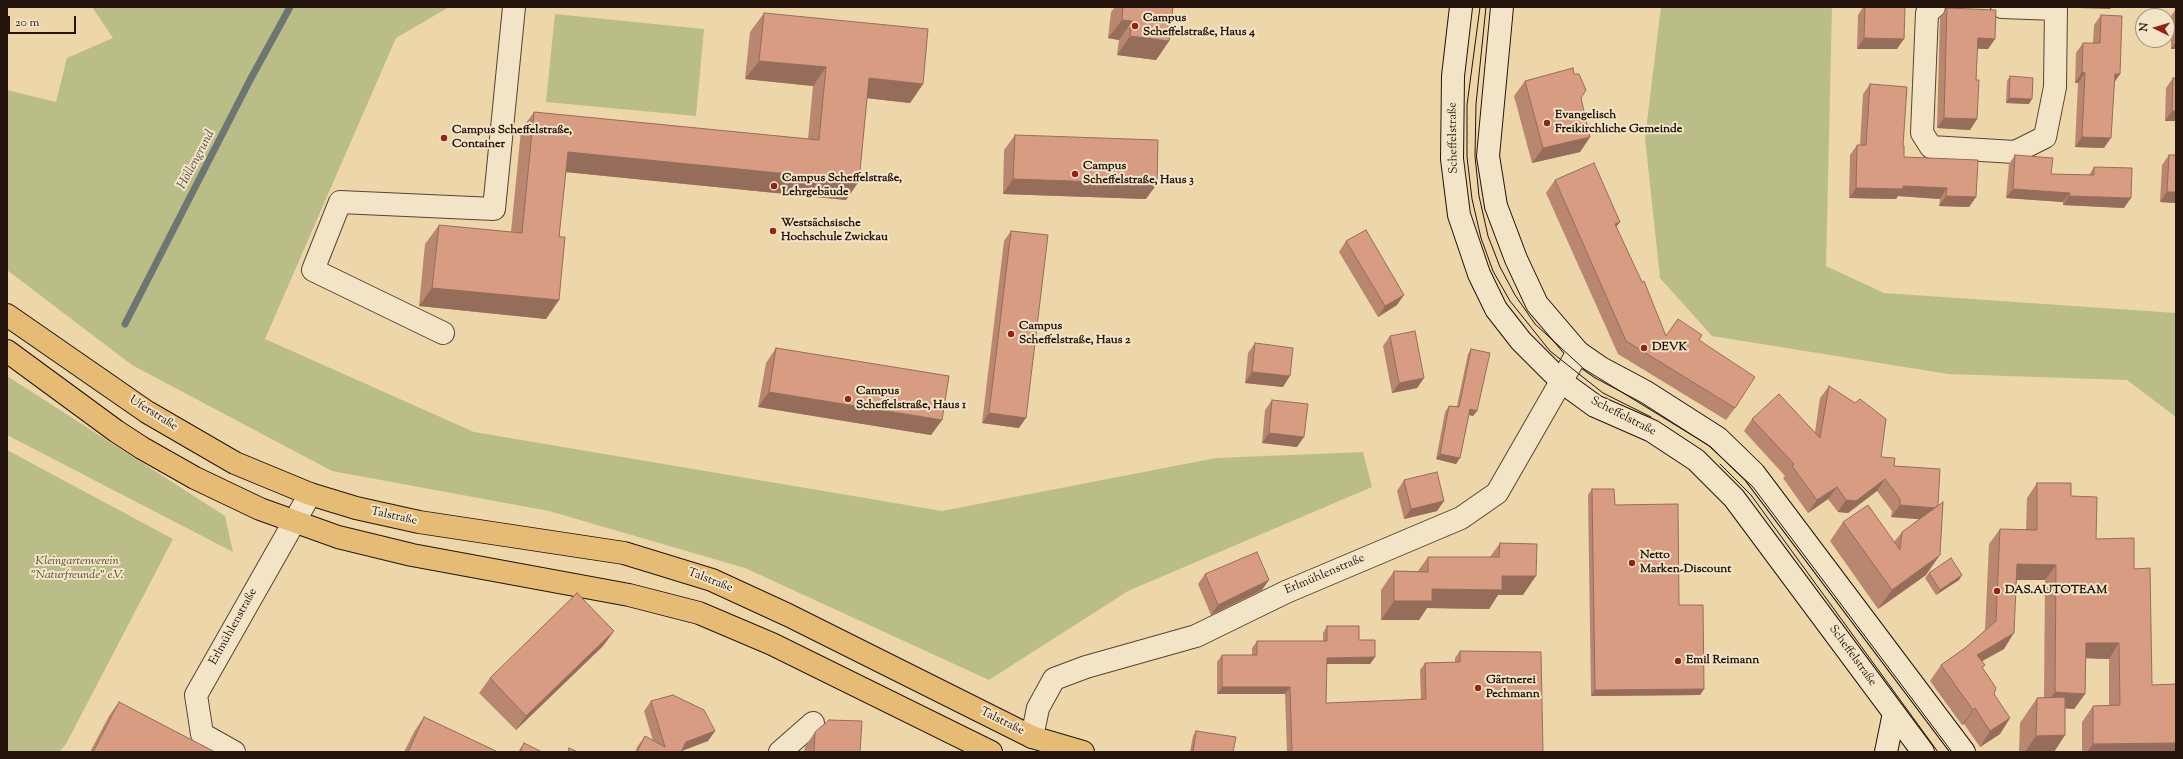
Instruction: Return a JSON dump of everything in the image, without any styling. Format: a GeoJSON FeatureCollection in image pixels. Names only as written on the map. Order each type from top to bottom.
{"type":"FeatureCollection","features":[{"type":"Feature","properties":{"kind":"main road","name":"Uferstraße"},"geometry":{"type":"LineString","coordinates":[[7,315],[147,412],[235,463],[310,494]]}},
{"type":"Feature","properties":{"kind":"main road"},"geometry":{"type":"LineString","coordinates":[[7,352],[116,431],[142,448],[236,499],[294,522],[338,537],[412,555],[629,596],[700,613],[772,644],[991,752]]}},
{"type":"Feature","properties":{"kind":"main road","name":"Talstraße"},"geometry":{"type":"LineString","coordinates":[[310,494],[356,508],[419,522],[624,553],[712,580],[794,618],[1032,737],[1083,752]]}},
{"type":"Feature","properties":{"kind":"street"},"geometry":{"type":"LineString","coordinates":[[443,333],[313,270],[340,202],[494,209],[514,7]]}},
{"type":"Feature","properties":{"kind":"street","name":"Scheffelstraße"},"geometry":{"type":"LineString","coordinates":[[1461,7],[1453,76],[1452,159],[1460,216],[1479,274],[1496,309],[1521,341],[1562,382],[1596,406],[1652,431],[1696,460],[1723,487],[1746,512],[1923,752]]}},
{"type":"Feature","properties":{"kind":"street"},"geometry":{"type":"LineString","coordinates":[[1502,7],[1488,156],[1496,206],[1516,259],[1537,304],[1578,352],[1601,368],[1646,392],[1718,438],[1754,473],[1964,752]]}},
{"type":"Feature","properties":{"kind":"street"},"geometry":{"type":"LineString","coordinates":[[1934,7],[1927,13],[1922,133],[1931,147],[2015,152],[2045,137],[2055,87],[2056,8],[2002,7]]}},
{"type":"Feature","properties":{"kind":"street","name":"Erlmühlenstraße"},"geometry":{"type":"LineString","coordinates":[[1032,737],[1038,708],[1054,679],[1086,667],[1196,636],[1286,592],[1462,518],[1497,492],[1578,352]]}},
{"type":"Feature","properties":{"kind":"street","name":"Erlmühlenstraße"},"geometry":{"type":"LineString","coordinates":[[234,752],[202,734],[196,695],[310,494]]}},
{"type":"Feature","properties":{"kind":"street"},"geometry":{"type":"LineString","coordinates":[[1886,752],[1894,713]]}},
{"type":"Feature","properties":{"kind":"street"},"geometry":{"type":"LineString","coordinates":[[780,752],[813,723]]}},
{"type":"Feature","properties":{"kind":"green space"},"geometry":{"type":"Polygon","coordinates":[[[92,7],[449,7],[396,38],[265,339],[474,432],[942,511],[1216,458],[1363,452],[1372,487],[1128,591],[989,680],[745,568],[549,511],[332,471],[132,365],[7,270],[7,90],[56,102],[67,58],[113,38],[92,7]]]}},
{"type":"Feature","properties":{"kind":"green space"},"geometry":{"type":"Polygon","coordinates":[[[1661,7],[1832,7],[1826,266],[1884,293],[2176,313],[2176,417],[2127,380],[1948,374],[1712,336],[1660,278],[1645,138],[1661,7]]]}},
{"type":"Feature","properties":{"kind":"green space"},"geometry":{"type":"Polygon","coordinates":[[[555,14],[704,29],[696,116],[546,102],[555,14]]]}},
{"type":"Feature","properties":{"kind":"green space"},"geometry":{"type":"Polygon","coordinates":[[[7,376],[225,516],[233,552],[7,435],[7,376]]]}},
{"type":"Feature","properties":{"kind":"green space","name":"Kleingartenverein \"Naturfreunde\" e.V."},"geometry":{"type":"Polygon","coordinates":[[[7,450],[173,539],[66,744],[59,752],[7,752],[7,450]]]}},
{"type":"Feature","properties":{"kind":"building"},"geometry":{"type":"Polygon","coordinates":[[[1123,7],[1173,7],[1169,41],[1130,36],[1132,21],[1122,20],[1123,7]]]}},
{"type":"Feature","properties":{"kind":"building"},"geometry":{"type":"Polygon","coordinates":[[[1865,7],[1905,7],[1904,39],[1864,38],[1865,7]]]}},
{"type":"Feature","properties":{"kind":"building"},"geometry":{"type":"Polygon","coordinates":[[[1947,8],[1996,10],[1995,39],[1978,38],[1976,80],[1979,80],[1977,119],[1944,118],[1947,8]]]}},
{"type":"Feature","properties":{"kind":"building","name":"Campus Scheffelstraße, Lehrgebäude"},"geometry":{"type":"Polygon","coordinates":[[[764,13],[928,29],[923,84],[869,78],[859,181],[568,152],[559,237],[565,237],[559,300],[432,288],[439,225],[522,233],[534,112],[819,140],[826,67],[759,61],[764,13]]]}},
{"type":"Feature","properties":{"kind":"building"},"geometry":{"type":"Polygon","coordinates":[[[2101,15],[2122,16],[2120,74],[2115,74],[2111,138],[2082,137],[2085,73],[2082,72],[2083,43],[2100,43],[2101,15]]]}},
{"type":"Feature","properties":{"kind":"building","name":"Evangelisch Freikirchliche Gemeinde"},"geometry":{"type":"Polygon","coordinates":[[[1573,68],[1574,74],[1579,74],[1586,90],[1581,98],[1590,137],[1543,148],[1525,81],[1573,68]]]}},
{"type":"Feature","properties":{"kind":"building"},"geometry":{"type":"Polygon","coordinates":[[[2010,76],[2033,78],[2032,99],[2009,98],[2010,76]]]}},
{"type":"Feature","properties":{"kind":"building"},"geometry":{"type":"Polygon","coordinates":[[[2173,78],[2176,78],[2176,111],[2172,111],[2173,78]]]}},
{"type":"Feature","properties":{"kind":"building"},"geometry":{"type":"Polygon","coordinates":[[[1870,84],[1907,87],[1903,146],[1904,157],[1978,160],[1976,197],[1946,196],[1947,188],[1903,186],[1903,189],[1856,188],[1857,145],[1866,145],[1870,84]]]}},
{"type":"Feature","properties":{"kind":"building","name":"Campus Scheffelstraße, Haus 3"},"geometry":{"type":"Polygon","coordinates":[[[1015,135],[1158,140],[1157,184],[1013,179],[1015,135]]]}},
{"type":"Feature","properties":{"kind":"building"},"geometry":{"type":"Polygon","coordinates":[[[2015,155],[2053,158],[2051,174],[2094,175],[2094,167],[2132,168],[2131,198],[2069,196],[2070,193],[2013,189],[2015,155]]]}},
{"type":"Feature","properties":{"kind":"building"},"geometry":{"type":"Polygon","coordinates":[[[2169,155],[2176,155],[2176,192],[2167,192],[2169,155]]]}},
{"type":"Feature","properties":{"kind":"building"},"geometry":{"type":"Polygon","coordinates":[[[1594,163],[1620,222],[1615,224],[1642,282],[1644,281],[1666,336],[1678,319],[1702,335],[1699,340],[1755,377],[1735,408],[1626,341],[1555,180],[1594,163]]]}},
{"type":"Feature","properties":{"kind":"building"},"geometry":{"type":"Polygon","coordinates":[[[1366,230],[1404,295],[1385,306],[1346,241],[1366,230]]]}},
{"type":"Feature","properties":{"kind":"building","name":"Campus Scheffelstraße, Haus 2"},"geometry":{"type":"Polygon","coordinates":[[[1011,231],[1048,235],[1026,418],[989,413],[1011,231]]]}},
{"type":"Feature","properties":{"kind":"building"},"geometry":{"type":"Polygon","coordinates":[[[1415,331],[1424,378],[1399,383],[1390,336],[1415,331]]]}},
{"type":"Feature","properties":{"kind":"building"},"geometry":{"type":"Polygon","coordinates":[[[1255,343],[1293,348],[1290,376],[1252,372],[1255,343]]]}},
{"type":"Feature","properties":{"kind":"building","name":"Campus Scheffelstraße, Haus 1"},"geometry":{"type":"Polygon","coordinates":[[[776,348],[949,376],[942,420],[769,392],[776,348]]]}},
{"type":"Feature","properties":{"kind":"building"},"geometry":{"type":"Polygon","coordinates":[[[1471,349],[1490,353],[1477,411],[1470,409],[1460,458],[1440,454],[1449,406],[1459,407],[1471,349]]]}},
{"type":"Feature","properties":{"kind":"building"},"geometry":{"type":"Polygon","coordinates":[[[1829,386],[1855,403],[1860,399],[1886,419],[1881,457],[1895,458],[1894,466],[1940,469],[1938,505],[1935,508],[1900,505],[1900,499],[1885,479],[1856,501],[1846,500],[1837,487],[1817,500],[1792,466],[1794,464],[1752,419],[1779,394],[1820,438],[1829,386]]]}},
{"type":"Feature","properties":{"kind":"building"},"geometry":{"type":"Polygon","coordinates":[[[1272,400],[1308,404],[1304,437],[1269,433],[1272,400]]]}},
{"type":"Feature","properties":{"kind":"building"},"geometry":{"type":"Polygon","coordinates":[[[1437,472],[1444,501],[1411,509],[1404,480],[1437,472]]]}},
{"type":"Feature","properties":{"kind":"building"},"geometry":{"type":"Polygon","coordinates":[[[2037,483],[2071,483],[2071,496],[2097,497],[2096,539],[2134,538],[2134,569],[2150,568],[2152,685],[2176,684],[2176,743],[2093,744],[2093,706],[2120,705],[2119,643],[2086,643],[2085,694],[2055,692],[2056,565],[2017,564],[2014,633],[1977,655],[1985,665],[1982,667],[1996,688],[1994,694],[2010,718],[1990,731],[1975,708],[1973,710],[1941,665],[1965,648],[1996,621],[2000,529],[2037,530],[2037,483]]]}},
{"type":"Feature","properties":{"kind":"building","name":"Netto Marken-Discount"},"geometry":{"type":"Polygon","coordinates":[[[1592,489],[1614,489],[1615,505],[1678,504],[1679,605],[1703,605],[1704,689],[1595,690],[1592,489]]]}},
{"type":"Feature","properties":{"kind":"building"},"geometry":{"type":"Polygon","coordinates":[[[1943,502],[1940,555],[1892,590],[1843,522],[1868,505],[1900,550],[1902,532],[1943,502]]]}},
{"type":"Feature","properties":{"kind":"building"},"geometry":{"type":"Polygon","coordinates":[[[1500,543],[1537,544],[1536,576],[1502,576],[1502,590],[1432,589],[1432,601],[1394,601],[1394,571],[1428,572],[1428,557],[1499,557],[1500,543]]]}},
{"type":"Feature","properties":{"kind":"building"},"geometry":{"type":"Polygon","coordinates":[[[1257,552],[1269,580],[1218,605],[1205,574],[1257,552]]]}},
{"type":"Feature","properties":{"kind":"building"},"geometry":{"type":"Polygon","coordinates":[[[1951,558],[1962,575],[1940,590],[1929,573],[1951,558]]]}},
{"type":"Feature","properties":{"kind":"building"},"geometry":{"type":"Polygon","coordinates":[[[577,593],[614,631],[526,716],[490,678],[577,593]]]}},
{"type":"Feature","properties":{"kind":"building","name":"Gärtnerei Pechmann"},"geometry":{"type":"Polygon","coordinates":[[[1327,626],[1359,626],[1359,640],[1375,640],[1375,657],[1327,658],[1326,703],[1426,699],[1425,663],[1460,662],[1460,651],[1541,652],[1543,752],[1292,752],[1290,687],[1222,687],[1222,655],[1257,655],[1257,641],[1327,641],[1327,626]]]}},
{"type":"Feature","properties":{"kind":"building"},"geometry":{"type":"Polygon","coordinates":[[[673,695],[704,710],[715,731],[686,742],[681,752],[637,752],[645,736],[665,747],[651,701],[673,695]]]}},
{"type":"Feature","properties":{"kind":"building"},"geometry":{"type":"Polygon","coordinates":[[[2065,697],[2065,735],[2036,736],[2037,698],[2065,697]]]}},
{"type":"Feature","properties":{"kind":"building"},"geometry":{"type":"Polygon","coordinates":[[[119,702],[215,752],[93,752],[119,702]]]}},
{"type":"Feature","properties":{"kind":"building"},"geometry":{"type":"Polygon","coordinates":[[[424,717],[498,752],[408,752],[424,717]]]}},
{"type":"Feature","properties":{"kind":"building"},"geometry":{"type":"Polygon","coordinates":[[[829,720],[862,721],[860,752],[814,752],[815,732],[829,720]]]}},
{"type":"Feature","properties":{"kind":"building"},"geometry":{"type":"Polygon","coordinates":[[[1196,731],[1236,737],[1233,752],[1193,752],[1196,731]]]}},
{"type":"Feature","properties":{"kind":"building"},"geometry":{"type":"Polygon","coordinates":[[[524,743],[542,752],[520,752],[524,743]]]}},
{"type":"Feature","properties":{"kind":"building"},"geometry":{"type":"Polygon","coordinates":[[[569,748],[578,752],[568,752],[569,748]]]}},
{"type":"Feature","properties":{"kind":"waterway","name":"Höllengrund"},"geometry":{"type":"LineString","coordinates":[[125,324],[250,80],[290,7]]}},
{"type":"Feature","properties":{"kind":"tram line"},"geometry":{"type":"LineString","coordinates":[[1480,7],[1467,105],[1467,157],[1472,199],[1481,238],[1493,271],[1510,301],[1550,351],[1603,393],[1651,417]]}},
{"type":"Feature","properties":{"kind":"tram line"},"geometry":{"type":"LineString","coordinates":[[1486,7],[1476,104],[1475,156],[1479,196],[1488,236],[1500,267],[1515,295],[1535,324],[1584,369],[1708,445],[1753,487],[1952,752]]}},
{"type":"Feature","properties":{"kind":"tram line"},"geometry":{"type":"LineString","coordinates":[[1720,464],[1751,495],[1938,752]]}},
{"type":"Feature","properties":{"kind":"place","name":"Campus Scheffelstraße, Haus 4"},"geometry":{"type":"Point","coordinates":[1135,26]}},
{"type":"Feature","properties":{"kind":"place","name":"Evangelisch Freikirchliche Gemeinde"},"geometry":{"type":"Point","coordinates":[1547,123]}},
{"type":"Feature","properties":{"kind":"place","name":"Campus Scheffelstraße, Container"},"geometry":{"type":"Point","coordinates":[444,138]}},
{"type":"Feature","properties":{"kind":"place","name":"Campus Scheffelstraße, Haus 3"},"geometry":{"type":"Point","coordinates":[1075,174]}},
{"type":"Feature","properties":{"kind":"place","name":"Campus Scheffelstraße, Lehrgebäude"},"geometry":{"type":"Point","coordinates":[774,186]}},
{"type":"Feature","properties":{"kind":"place","name":"Westsächsische Hochschule Zwickau"},"geometry":{"type":"Point","coordinates":[773,231]}},
{"type":"Feature","properties":{"kind":"place","name":"Campus Scheffelstraße, Haus 2"},"geometry":{"type":"Point","coordinates":[1011,334]}},
{"type":"Feature","properties":{"kind":"place","name":"DEVK"},"geometry":{"type":"Point","coordinates":[1644,348]}},
{"type":"Feature","properties":{"kind":"place","name":"Campus Scheffelstraße, Haus 1"},"geometry":{"type":"Point","coordinates":[848,399]}},
{"type":"Feature","properties":{"kind":"place","name":"Netto Marken-Discount"},"geometry":{"type":"Point","coordinates":[1632,563]}},
{"type":"Feature","properties":{"kind":"place","name":"DAS.AUTOTEAM"},"geometry":{"type":"Point","coordinates":[1997,591]}},
{"type":"Feature","properties":{"kind":"place","name":"Emil Reimann"},"geometry":{"type":"Point","coordinates":[1678,661]}},
{"type":"Feature","properties":{"kind":"place","name":"Gärtnerei Pechmann"},"geometry":{"type":"Point","coordinates":[1478,688]}}]}
